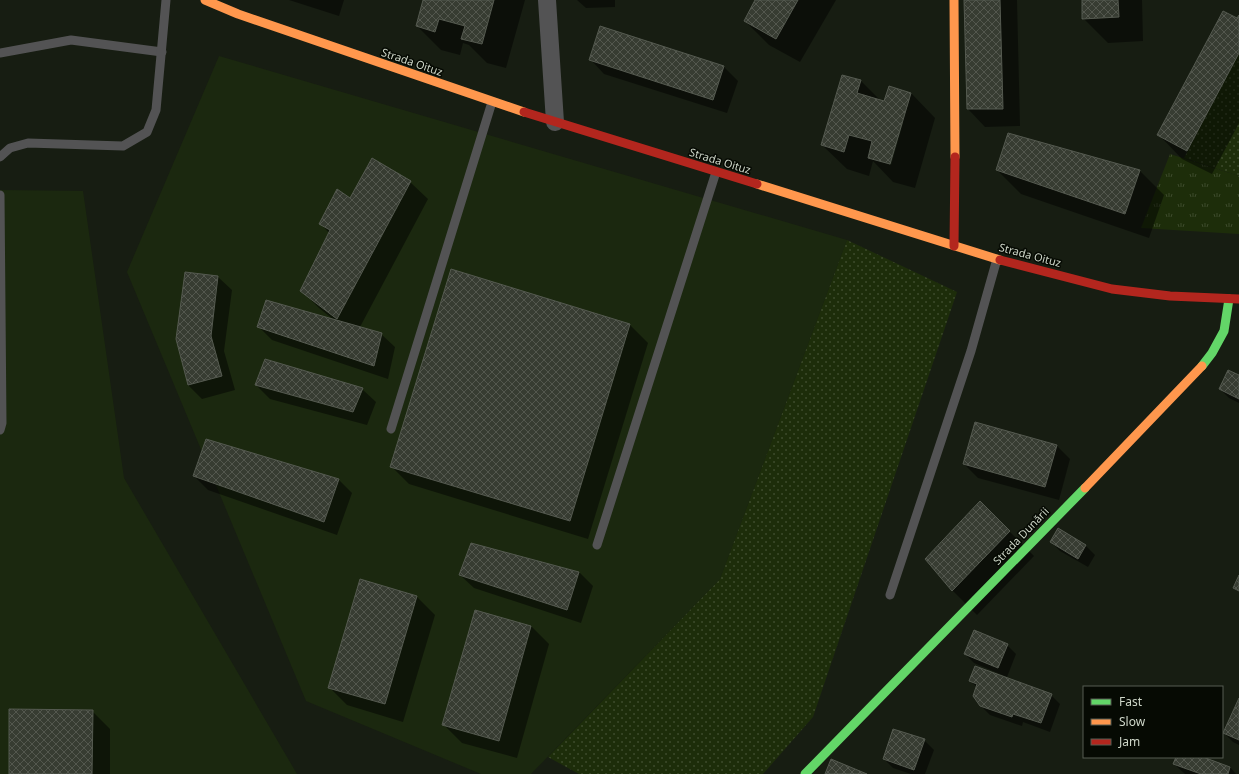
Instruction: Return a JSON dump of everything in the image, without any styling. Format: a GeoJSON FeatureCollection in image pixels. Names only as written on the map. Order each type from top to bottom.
{"type":"FeatureCollection","features":[{"type":"Feature","properties":{"kind":"street","name":"Strada Oituz"},"geometry":{"type":"LineString","coordinates":[[205,0],[238,14],[492,102],[997,259],[1112,289],[1170,296],[1239,299]]}},
{"type":"Feature","properties":{"kind":"street"},"geometry":{"type":"LineString","coordinates":[[547,0],[555,122]]}},
{"type":"Feature","properties":{"kind":"street"},"geometry":{"type":"LineString","coordinates":[[954,0],[954,246]]}},
{"type":"Feature","properties":{"kind":"street","name":"Strada Dunării"},"geometry":{"type":"LineString","coordinates":[[805,774],[1199,371],[1212,353],[1224,331],[1229,299]]}},
{"type":"Feature","properties":{"kind":"lane"},"geometry":{"type":"LineString","coordinates":[[0,157],[10,148],[28,143],[123,146],[147,132],[156,110],[166,0]]}},
{"type":"Feature","properties":{"kind":"lane"},"geometry":{"type":"LineString","coordinates":[[0,53],[71,40],[162,52]]}},
{"type":"Feature","properties":{"kind":"lane"},"geometry":{"type":"LineString","coordinates":[[390,429],[492,102]]}},
{"type":"Feature","properties":{"kind":"lane"},"geometry":{"type":"LineString","coordinates":[[597,545],[716,172]]}},
{"type":"Feature","properties":{"kind":"lane"},"geometry":{"type":"LineString","coordinates":[[0,195],[2,415],[0,430]]}},
{"type":"Feature","properties":{"kind":"lane"},"geometry":{"type":"LineString","coordinates":[[890,595],[971,351],[997,259]]}},
{"type":"Feature","properties":{"kind":"shaded area"},"geometry":{"type":"Polygon","coordinates":[[[219,56],[847,240],[720,579],[531,774],[481,774],[306,701],[127,272],[219,56]]]}},
{"type":"Feature","properties":{"kind":"shaded area"},"geometry":{"type":"Polygon","coordinates":[[[0,190],[83,191],[124,478],[297,774],[0,774],[0,190]]]}},
{"type":"Feature","properties":{"kind":"green space"},"geometry":{"type":"Polygon","coordinates":[[[1239,53],[1239,176],[1184,158],[1239,53]]]}},
{"type":"Feature","properties":{"kind":"green space"},"geometry":{"type":"Polygon","coordinates":[[[1170,154],[1239,176],[1239,234],[1141,228],[1170,154]]]}},
{"type":"Feature","properties":{"kind":"green space"},"geometry":{"type":"Polygon","coordinates":[[[847,240],[957,292],[813,717],[763,774],[579,774],[548,757],[720,579],[847,240]]]}},
{"type":"Feature","properties":{"kind":"building"},"geometry":{"type":"Polygon","coordinates":[[[423,0],[494,0],[482,44],[461,39],[465,26],[439,19],[435,32],[416,26],[423,0]]]}},
{"type":"Feature","properties":{"kind":"building"},"geometry":{"type":"Polygon","coordinates":[[[755,0],[798,0],[776,39],[744,21],[755,0]]]}},
{"type":"Feature","properties":{"kind":"building"},"geometry":{"type":"Polygon","coordinates":[[[964,0],[1000,0],[1003,109],[967,109],[964,0]]]}},
{"type":"Feature","properties":{"kind":"building"},"geometry":{"type":"Polygon","coordinates":[[[1082,0],[1118,0],[1119,17],[1082,19],[1082,0]]]}},
{"type":"Feature","properties":{"kind":"building"},"geometry":{"type":"Polygon","coordinates":[[[1223,11],[1237,18],[1239,15],[1239,53],[1187,151],[1157,135],[1223,11]]]}},
{"type":"Feature","properties":{"kind":"building"},"geometry":{"type":"Polygon","coordinates":[[[600,26],[724,66],[713,100],[589,60],[600,26]]]}},
{"type":"Feature","properties":{"kind":"building"},"geometry":{"type":"Polygon","coordinates":[[[842,75],[861,80],[857,93],[884,101],[889,86],[911,93],[890,164],[868,158],[872,141],[849,135],[844,152],[821,145],[842,75]]]}},
{"type":"Feature","properties":{"kind":"building"},"geometry":{"type":"Polygon","coordinates":[[[1008,133],[1140,170],[1125,214],[996,170],[1008,133]]]}},
{"type":"Feature","properties":{"kind":"building"},"geometry":{"type":"Polygon","coordinates":[[[372,158],[411,181],[337,319],[300,291],[330,230],[319,224],[337,189],[350,198],[372,158]]]}},
{"type":"Feature","properties":{"kind":"building"},"geometry":{"type":"Polygon","coordinates":[[[451,269],[630,324],[570,521],[390,467],[451,269]]]}},
{"type":"Feature","properties":{"kind":"building"},"geometry":{"type":"Polygon","coordinates":[[[185,272],[218,276],[211,336],[222,376],[188,385],[176,339],[185,272]]]}},
{"type":"Feature","properties":{"kind":"building"},"geometry":{"type":"Polygon","coordinates":[[[266,300],[382,333],[374,366],[257,327],[266,300]]]}},
{"type":"Feature","properties":{"kind":"building"},"geometry":{"type":"Polygon","coordinates":[[[265,359],[363,388],[353,412],[255,385],[265,359]]]}},
{"type":"Feature","properties":{"kind":"building"},"geometry":{"type":"Polygon","coordinates":[[[1228,370],[1239,375],[1239,399],[1219,389],[1228,370]]]}},
{"type":"Feature","properties":{"kind":"building"},"geometry":{"type":"Polygon","coordinates":[[[975,422],[1057,445],[1045,487],[963,464],[975,422]]]}},
{"type":"Feature","properties":{"kind":"building"},"geometry":{"type":"Polygon","coordinates":[[[206,439],[339,479],[324,522],[193,476],[206,439]]]}},
{"type":"Feature","properties":{"kind":"building"},"geometry":{"type":"Polygon","coordinates":[[[980,501],[1010,531],[952,591],[925,559],[980,501]]]}},
{"type":"Feature","properties":{"kind":"building"},"geometry":{"type":"Polygon","coordinates":[[[1058,528],[1086,545],[1078,559],[1050,542],[1058,528]]]}},
{"type":"Feature","properties":{"kind":"building"},"geometry":{"type":"Polygon","coordinates":[[[471,543],[579,572],[567,610],[459,575],[471,543]]]}},
{"type":"Feature","properties":{"kind":"building"},"geometry":{"type":"Polygon","coordinates":[[[1239,575],[1239,591],[1233,588],[1239,575]]]}},
{"type":"Feature","properties":{"kind":"building"},"geometry":{"type":"Polygon","coordinates":[[[360,579],[417,596],[385,704],[328,688],[360,579]]]}},
{"type":"Feature","properties":{"kind":"building"},"geometry":{"type":"Polygon","coordinates":[[[475,610],[531,626],[499,741],[442,725],[475,610]]]}},
{"type":"Feature","properties":{"kind":"building"},"geometry":{"type":"Polygon","coordinates":[[[974,630],[1008,644],[998,668],[964,654],[974,630]]]}},
{"type":"Feature","properties":{"kind":"building"},"geometry":{"type":"Polygon","coordinates":[[[975,666],[1052,694],[1041,723],[1013,714],[1012,717],[980,706],[973,696],[977,684],[969,681],[975,666]]]}},
{"type":"Feature","properties":{"kind":"building"},"geometry":{"type":"Polygon","coordinates":[[[1239,698],[1239,740],[1223,733],[1239,698]]]}},
{"type":"Feature","properties":{"kind":"building"},"geometry":{"type":"Polygon","coordinates":[[[9,709],[93,710],[92,774],[9,774],[9,709]]]}},
{"type":"Feature","properties":{"kind":"building"},"geometry":{"type":"Polygon","coordinates":[[[893,729],[925,739],[914,770],[883,759],[893,729]]]}},
{"type":"Feature","properties":{"kind":"building"},"geometry":{"type":"Polygon","coordinates":[[[1176,758],[1206,758],[1230,767],[1228,774],[1201,774],[1173,764],[1176,758]]]}},
{"type":"Feature","properties":{"kind":"building"},"geometry":{"type":"Polygon","coordinates":[[[831,759],[867,774],[825,774],[831,759]]]}},
{"type":"Feature","properties":{"kind":"traffic: fast"},"geometry":{"type":"LineString","coordinates":[[1202,366],[1212,353],[1224,331],[1229,299]]}},
{"type":"Feature","properties":{"kind":"traffic: fast"},"geometry":{"type":"LineString","coordinates":[[805,774],[1085,488]]}},
{"type":"Feature","properties":{"kind":"traffic: slow"},"geometry":{"type":"LineString","coordinates":[[205,0],[238,14],[524,112]]}},
{"type":"Feature","properties":{"kind":"traffic: slow"},"geometry":{"type":"LineString","coordinates":[[954,0],[955,157]]}},
{"type":"Feature","properties":{"kind":"traffic: slow"},"geometry":{"type":"LineString","coordinates":[[757,184],[1000,260]]}},
{"type":"Feature","properties":{"kind":"traffic: slow"},"geometry":{"type":"LineString","coordinates":[[1085,488],[1202,366]]}},
{"type":"Feature","properties":{"kind":"traffic: jam"},"geometry":{"type":"LineString","coordinates":[[524,112],[757,184]]}},
{"type":"Feature","properties":{"kind":"traffic: jam"},"geometry":{"type":"LineString","coordinates":[[954,246],[955,157]]}},
{"type":"Feature","properties":{"kind":"traffic: jam"},"geometry":{"type":"LineString","coordinates":[[1000,260],[1112,289],[1170,296],[1239,299]]}}]}
